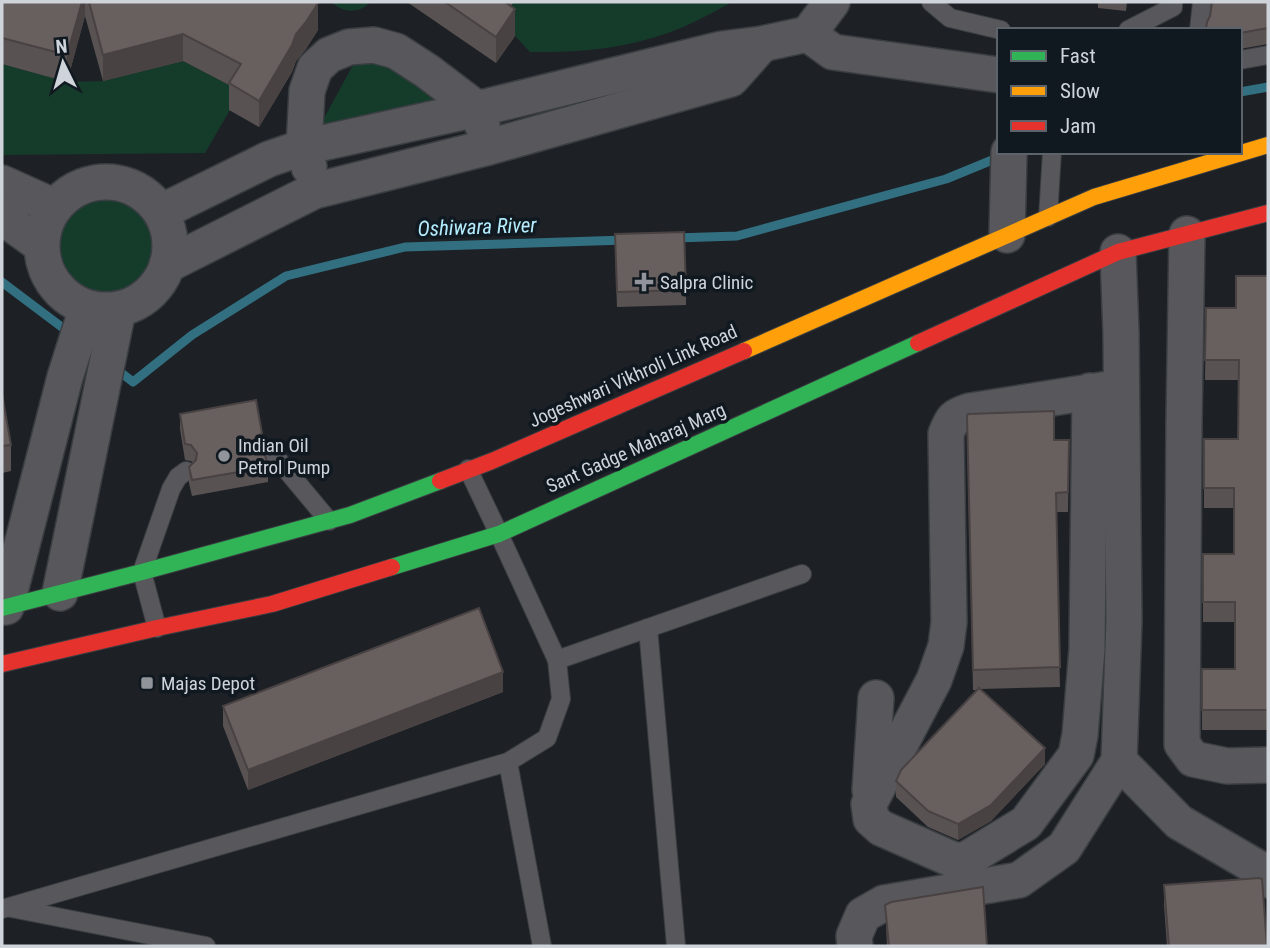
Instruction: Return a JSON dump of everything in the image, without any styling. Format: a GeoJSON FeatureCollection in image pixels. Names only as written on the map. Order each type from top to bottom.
{"type":"FeatureCollection","features":[{"type":"Feature","properties":{"kind":"main road","name":"Jogeshwari Vikhroli Link Road"},"geometry":{"type":"LineString","coordinates":[[1242,152],[1268,145]]}},
{"type":"Feature","properties":{"kind":"main road","name":"Jogeshwari Vikhroli Link Road"},"geometry":{"type":"LineString","coordinates":[[4,607],[350,515],[492,461],[1094,197],[1237,154]]}},
{"type":"Feature","properties":{"kind":"main road","name":"Sant Gadge Maharaj Marg"},"geometry":{"type":"LineString","coordinates":[[2,664],[272,604],[499,534],[1118,252],[1268,213]]}},
{"type":"Feature","properties":{"kind":"street"},"geometry":{"type":"LineString","coordinates":[[161,212],[269,159],[304,146],[477,109],[722,49],[808,34],[832,2]]}},
{"type":"Feature","properties":{"kind":"street"},"geometry":{"type":"LineString","coordinates":[[808,34],[833,52],[997,75]]}},
{"type":"Feature","properties":{"kind":"street"},"geometry":{"type":"LineString","coordinates":[[167,265],[314,191],[489,147],[731,79],[762,44]]}},
{"type":"Feature","properties":{"kind":"street"},"geometry":{"type":"LineString","coordinates":[[314,191],[304,146],[307,91],[316,68],[329,55],[349,47],[374,45],[396,51],[428,71],[477,109],[489,147]]}},
{"type":"Feature","properties":{"kind":"street"},"geometry":{"type":"LineString","coordinates":[[1007,235],[1009,160]]}},
{"type":"Feature","properties":{"kind":"street"},"geometry":{"type":"LineString","coordinates":[[4,607],[71,359],[101,329],[155,289],[171,252],[169,231],[161,212],[147,197],[130,187],[109,182],[89,184],[70,193],[55,206],[45,224],[41,244],[43,263],[51,281],[101,329]]}},
{"type":"Feature","properties":{"kind":"street"},"geometry":{"type":"LineString","coordinates":[[2,183],[55,206]]}},
{"type":"Feature","properties":{"kind":"street"},"geometry":{"type":"LineString","coordinates":[[2,218],[41,244]]}},
{"type":"Feature","properties":{"kind":"street"},"geometry":{"type":"LineString","coordinates":[[1187,234],[1182,744],[1193,759],[1227,766],[1268,765]]}},
{"type":"Feature","properties":{"kind":"street"},"geometry":{"type":"LineString","coordinates":[[876,698],[869,804],[871,819],[881,828],[956,861],[967,859],[1026,823],[1076,755],[1087,649],[1105,389],[1121,334],[1118,252]]}},
{"type":"Feature","properties":{"kind":"street"},"geometry":{"type":"LineString","coordinates":[[60,593],[101,329]]}},
{"type":"Feature","properties":{"kind":"street"},"geometry":{"type":"LineString","coordinates":[[855,946],[854,936],[863,915],[884,903],[1019,880],[1064,848],[1119,761],[1124,621],[1105,389]]}},
{"type":"Feature","properties":{"kind":"street"},"geometry":{"type":"LineString","coordinates":[[869,804],[934,680],[946,646],[949,622],[946,434],[950,424],[956,415],[970,411],[1105,389]]}},
{"type":"Feature","properties":{"kind":"street"},"geometry":{"type":"LineString","coordinates":[[1119,761],[1180,822],[1258,868],[1268,880]]}},
{"type":"Feature","properties":{"kind":"lane"},"geometry":{"type":"LineString","coordinates":[[931,2],[950,18],[997,29]]}},
{"type":"Feature","properties":{"kind":"lane"},"geometry":{"type":"LineString","coordinates":[[1132,28],[1172,7],[1173,2]]}},
{"type":"Feature","properties":{"kind":"lane"},"geometry":{"type":"LineString","coordinates":[[1199,28],[1202,2]]}},
{"type":"Feature","properties":{"kind":"lane"},"geometry":{"type":"LineString","coordinates":[[1242,60],[1268,55]]}},
{"type":"Feature","properties":{"kind":"lane"},"geometry":{"type":"LineString","coordinates":[[1048,217],[1052,154]]}},
{"type":"Feature","properties":{"kind":"lane"},"geometry":{"type":"LineString","coordinates":[[1176,172],[1178,154]]}},
{"type":"Feature","properties":{"kind":"lane"},"geometry":{"type":"LineString","coordinates":[[265,459],[273,458],[279,461],[329,521]]}},
{"type":"Feature","properties":{"kind":"lane"},"geometry":{"type":"LineString","coordinates":[[4,908],[508,762],[547,738],[561,699],[557,660],[468,470]]}},
{"type":"Feature","properties":{"kind":"lane"},"geometry":{"type":"LineString","coordinates":[[157,628],[142,572],[171,489],[178,477],[186,471]]}},
{"type":"Feature","properties":{"kind":"lane"},"geometry":{"type":"LineString","coordinates":[[557,660],[802,574]]}},
{"type":"Feature","properties":{"kind":"lane"},"geometry":{"type":"LineString","coordinates":[[648,628],[676,946]]}},
{"type":"Feature","properties":{"kind":"lane"},"geometry":{"type":"LineString","coordinates":[[508,762],[542,946]]}},
{"type":"Feature","properties":{"kind":"lane"},"geometry":{"type":"LineString","coordinates":[[4,908],[206,946]]}},
{"type":"Feature","properties":{"kind":"green space"},"geometry":{"type":"Polygon","coordinates":[[[332,2],[370,2],[361,9],[351,11],[332,2]]]}},
{"type":"Feature","properties":{"kind":"green space"},"geometry":{"type":"Polygon","coordinates":[[[514,2],[732,2],[674,31],[634,43],[593,50],[530,52],[515,36],[497,23],[514,2]]]}},
{"type":"Feature","properties":{"kind":"green space"},"geometry":{"type":"Polygon","coordinates":[[[374,57],[445,99],[317,131],[353,65],[361,59],[374,57]]]}},
{"type":"Feature","properties":{"kind":"green space"},"geometry":{"type":"Polygon","coordinates":[[[183,61],[241,91],[205,153],[2,155],[2,64],[67,82],[103,81],[183,61]]]}},
{"type":"Feature","properties":{"kind":"green space"},"geometry":{"type":"Polygon","coordinates":[[[108,197],[127,201],[143,211],[153,227],[157,246],[153,265],[143,281],[127,291],[108,295],[89,291],[73,281],[63,265],[59,246],[63,227],[73,211],[89,201],[108,197]]]}},
{"type":"Feature","properties":{"kind":"building"},"geometry":{"type":"Polygon","coordinates":[[[2,2],[82,2],[67,55],[2,38],[2,2]]]}},
{"type":"Feature","properties":{"kind":"building"},"geometry":{"type":"Polygon","coordinates":[[[89,2],[318,3],[296,34],[259,101],[229,83],[241,64],[183,34],[103,55],[89,2]]]}},
{"type":"Feature","properties":{"kind":"building"},"geometry":{"type":"Polygon","coordinates":[[[445,2],[505,2],[515,9],[496,37],[445,2]]]}},
{"type":"Feature","properties":{"kind":"building"},"geometry":{"type":"Polygon","coordinates":[[[1212,2],[1268,2],[1268,28],[1242,33],[1242,28],[1206,28],[1212,2]]]}},
{"type":"Feature","properties":{"kind":"building"},"geometry":{"type":"Polygon","coordinates":[[[684,232],[686,290],[617,292],[615,234],[684,232]]]}},
{"type":"Feature","properties":{"kind":"building"},"geometry":{"type":"Polygon","coordinates":[[[1236,276],[1268,276],[1268,710],[1202,710],[1202,669],[1235,669],[1235,602],[1203,602],[1203,554],[1234,554],[1234,488],[1204,488],[1204,439],[1238,439],[1239,360],[1205,360],[1206,308],[1236,308],[1236,276]]]}},
{"type":"Feature","properties":{"kind":"building"},"geometry":{"type":"Polygon","coordinates":[[[2,394],[11,445],[2,446],[2,394]]]}},
{"type":"Feature","properties":{"kind":"building","name":"Indian Oil Petrol Pump"},"geometry":{"type":"Polygon","coordinates":[[[256,400],[262,433],[255,438],[254,445],[256,451],[265,455],[268,467],[192,480],[189,467],[196,460],[197,453],[191,445],[185,444],[180,414],[256,400]]]}},
{"type":"Feature","properties":{"kind":"building"},"geometry":{"type":"Polygon","coordinates":[[[1054,411],[1054,440],[1069,440],[1068,492],[1056,493],[1060,667],[973,670],[967,416],[1054,411]]]}},
{"type":"Feature","properties":{"kind":"building"},"geometry":{"type":"Polygon","coordinates":[[[479,608],[503,672],[248,770],[223,706],[479,608]]]}},
{"type":"Feature","properties":{"kind":"building"},"geometry":{"type":"Polygon","coordinates":[[[979,688],[1045,748],[991,805],[958,824],[928,811],[896,781],[901,770],[979,688]]]}},
{"type":"Feature","properties":{"kind":"building"},"geometry":{"type":"Polygon","coordinates":[[[1262,879],[1267,946],[1169,946],[1164,885],[1262,879]]]}},
{"type":"Feature","properties":{"kind":"building"},"geometry":{"type":"Polygon","coordinates":[[[983,887],[987,946],[889,946],[885,905],[983,887]]]}},
{"type":"Feature","properties":{"kind":"waterway","name":"Oshiwara River"},"geometry":{"type":"LineString","coordinates":[[1242,92],[1268,87]]}},
{"type":"Feature","properties":{"kind":"waterway","name":"Oshiwara River"},"geometry":{"type":"LineString","coordinates":[[675,238],[737,236],[946,179],[1002,156]]}},
{"type":"Feature","properties":{"kind":"waterway","name":"Oshiwara River"},"geometry":{"type":"LineString","coordinates":[[115,368],[133,382],[192,335],[286,276],[405,247],[626,240]]}},
{"type":"Feature","properties":{"kind":"waterway","name":"Oshiwara River"},"geometry":{"type":"LineString","coordinates":[[2,282],[71,334]]}},
{"type":"Feature","properties":{"kind":"traffic: fast"},"geometry":{"type":"LineString","coordinates":[[392,567],[499,534],[918,343]]}},
{"type":"Feature","properties":{"kind":"traffic: fast"},"geometry":{"type":"LineString","coordinates":[[2,608],[350,515],[440,481]]}},
{"type":"Feature","properties":{"kind":"traffic: slow"},"geometry":{"type":"LineString","coordinates":[[1242,153],[1268,145]]}},
{"type":"Feature","properties":{"kind":"traffic: slow"},"geometry":{"type":"LineString","coordinates":[[744,351],[1094,197],[1238,154]]}},
{"type":"Feature","properties":{"kind":"traffic: jam"},"geometry":{"type":"LineString","coordinates":[[918,343],[1118,252],[1268,213]]}},
{"type":"Feature","properties":{"kind":"traffic: jam"},"geometry":{"type":"LineString","coordinates":[[440,481],[744,351]]}},
{"type":"Feature","properties":{"kind":"traffic: jam"},"geometry":{"type":"LineString","coordinates":[[2,664],[272,604],[392,567]]}},
{"type":"Feature","properties":{"kind":"place","name":"Salpra Clinic"},"geometry":{"type":"Point","coordinates":[644,282]}},
{"type":"Feature","properties":{"kind":"place","name":"Indian Oil Petrol Pump"},"geometry":{"type":"Point","coordinates":[224,456]}},
{"type":"Feature","properties":{"kind":"place","name":"Majas Depot"},"geometry":{"type":"Point","coordinates":[147,683]}}]}
